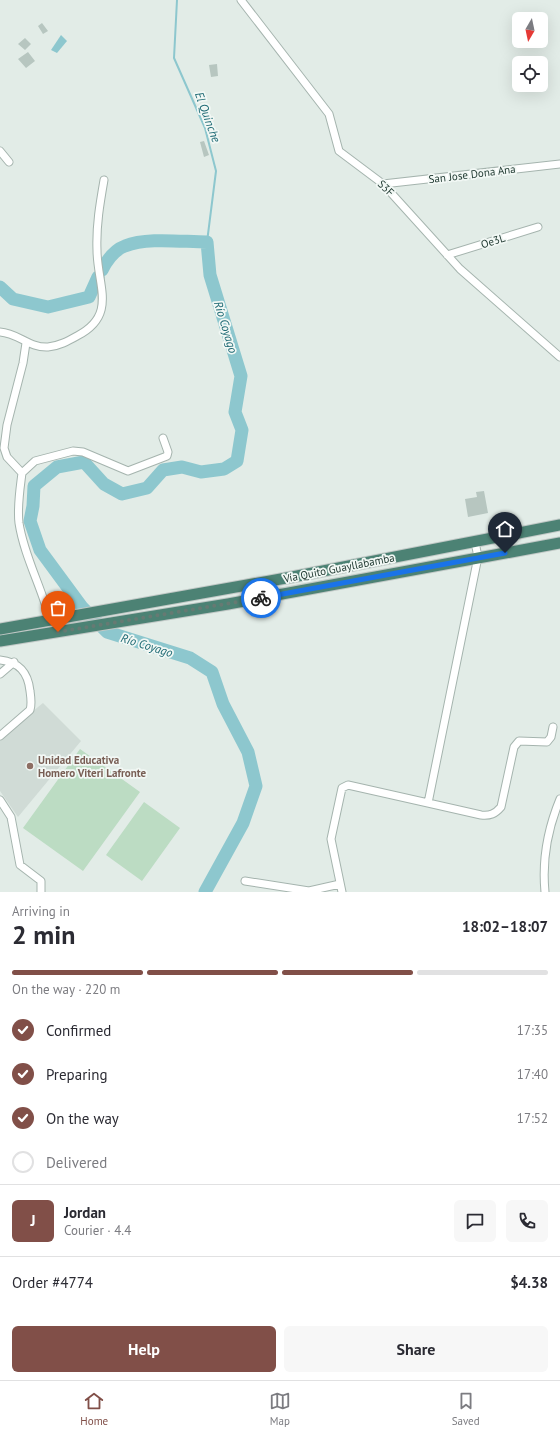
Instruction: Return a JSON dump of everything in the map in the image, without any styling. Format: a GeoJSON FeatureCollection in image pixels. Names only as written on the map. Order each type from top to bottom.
{"type":"FeatureCollection","features":[{"type":"Feature","properties":{"kind":"highway","name":"Vía Quito Guayllabamba"},"geometry":{"type":"LineString","coordinates":[[0,629],[292,577],[560,525]]}},
{"type":"Feature","properties":{"kind":"highway"},"geometry":{"type":"LineString","coordinates":[[0,641],[228,604],[560,543]]}},
{"type":"Feature","properties":{"kind":"street","name":"S3F"},"geometry":{"type":"LineString","coordinates":[[241,0],[329,114],[339,151],[383,184],[460,269],[560,357]]}},
{"type":"Feature","properties":{"kind":"street"},"geometry":{"type":"LineString","coordinates":[[0,151],[9,162]]}},
{"type":"Feature","properties":{"kind":"street","name":"San Jose Dona Ana"},"geometry":{"type":"LineString","coordinates":[[383,184],[560,164]]}},
{"type":"Feature","properties":{"kind":"street"},"geometry":{"type":"LineString","coordinates":[[0,332],[13,334],[26,343],[48,347],[61,344],[85,332],[96,322],[101,311],[103,285],[97,268],[97,249],[98,218],[104,180]]}},
{"type":"Feature","properties":{"kind":"street","name":"Oe3L"},"geometry":{"type":"LineString","coordinates":[[447,255],[538,228]]}},
{"type":"Feature","properties":{"kind":"street"},"geometry":{"type":"LineString","coordinates":[[22,473],[7,457],[4,448],[7,425],[23,363],[26,343]]}},
{"type":"Feature","properties":{"kind":"street"},"geometry":{"type":"LineString","coordinates":[[50,620],[44,597],[22,537],[19,520],[22,473],[34,461],[73,451],[83,452],[122,468],[133,470],[167,456],[168,452],[163,438]]}},
{"type":"Feature","properties":{"kind":"street"},"geometry":{"type":"LineString","coordinates":[[428,803],[478,557],[475,542]]}},
{"type":"Feature","properties":{"kind":"street"},"geometry":{"type":"LineString","coordinates":[[0,660],[14,662],[27,675],[32,704],[30,710],[0,736]]}},
{"type":"Feature","properties":{"kind":"street"},"geometry":{"type":"LineString","coordinates":[[0,674],[14,662]]}},
{"type":"Feature","properties":{"kind":"street"},"geometry":{"type":"LineString","coordinates":[[342,892],[331,839],[342,788],[348,785],[488,816],[496,813],[501,807],[514,747],[519,741],[547,742],[551,737],[552,728]]}},
{"type":"Feature","properties":{"kind":"street"},"geometry":{"type":"LineString","coordinates":[[0,800],[12,817],[20,865],[41,881],[41,892]]}},
{"type":"Feature","properties":{"kind":"street"},"geometry":{"type":"LineString","coordinates":[[545,892],[546,851],[552,820],[560,800]]}},
{"type":"Feature","properties":{"kind":"street"},"geometry":{"type":"LineString","coordinates":[[245,881],[309,891],[340,884]]}},
{"type":"Feature","properties":{"kind":"shaded area","name":"Unidad Educativa Homero Viteri Lafronte"},"geometry":{"type":"Polygon","coordinates":[[[43,703],[81,741],[18,817],[0,791],[0,738],[43,703]]]}},
{"type":"Feature","properties":{"kind":"green space"},"geometry":{"type":"Polygon","coordinates":[[[80,749],[140,792],[83,871],[23,828],[80,749]]]}},
{"type":"Feature","properties":{"kind":"green space"},"geometry":{"type":"Polygon","coordinates":[[[144,802],[180,828],[142,881],[106,855],[144,802]]]}},
{"type":"Feature","properties":{"kind":"water"},"geometry":{"type":"Polygon","coordinates":[[[61,35],[67,41],[57,53],[51,50],[61,35]]]}},
{"type":"Feature","properties":{"kind":"building"},"geometry":{"type":"Polygon","coordinates":[[[42,23],[48,31],[43,34],[38,26],[42,23]]]}},
{"type":"Feature","properties":{"kind":"building"},"geometry":{"type":"Polygon","coordinates":[[[25,38],[31,44],[25,50],[18,44],[25,38]]]}},
{"type":"Feature","properties":{"kind":"building"},"geometry":{"type":"Polygon","coordinates":[[[28,52],[35,61],[26,68],[18,59],[28,52]]]}},
{"type":"Feature","properties":{"kind":"building"},"geometry":{"type":"Polygon","coordinates":[[[217,64],[218,76],[211,77],[209,65],[217,64]]]}},
{"type":"Feature","properties":{"kind":"building"},"geometry":{"type":"Polygon","coordinates":[[[204,141],[209,155],[204,157],[200,142],[204,141]]]}},
{"type":"Feature","properties":{"kind":"building"},"geometry":{"type":"Polygon","coordinates":[[[484,491],[488,513],[468,517],[465,499],[477,497],[476,492],[484,491]]]}},
{"type":"Feature","properties":{"kind":"waterway","name":"El Quinche"},"geometry":{"type":"LineString","coordinates":[[177,0],[174,58],[205,128],[216,171],[207,242]]}},
{"type":"Feature","properties":{"kind":"waterway","name":"Río Coyago"},"geometry":{"type":"LineString","coordinates":[[102,270],[114,253],[121,248],[134,243],[154,241],[207,242],[210,275],[241,376],[235,412],[242,430],[237,461],[224,469],[201,472],[182,467],[163,470],[147,488],[122,494],[104,484],[84,462],[57,467],[34,486],[33,506],[30,521],[40,550],[82,607],[107,632],[190,658],[212,672],[223,704],[248,752],[256,786],[243,823],[205,892]]}},
{"type":"Feature","properties":{"kind":"waterway","name":"Río Coyago"},"geometry":{"type":"LineString","coordinates":[[0,287],[13,299],[48,307],[89,297],[98,277]]}},
{"type":"Feature","properties":{"kind":"way so far"},"geometry":{"type":"LineString","coordinates":[[58,632],[261,598]]}},
{"type":"Feature","properties":{"kind":"place","name":"Unidad Educativa Homero Viteri Lafronte"},"geometry":{"type":"Point","coordinates":[30,766]}},
{"type":"Feature","properties":{"kind":"route"},"geometry":{"type":"LineString","coordinates":[[261,598],[505,553]]}}]}
